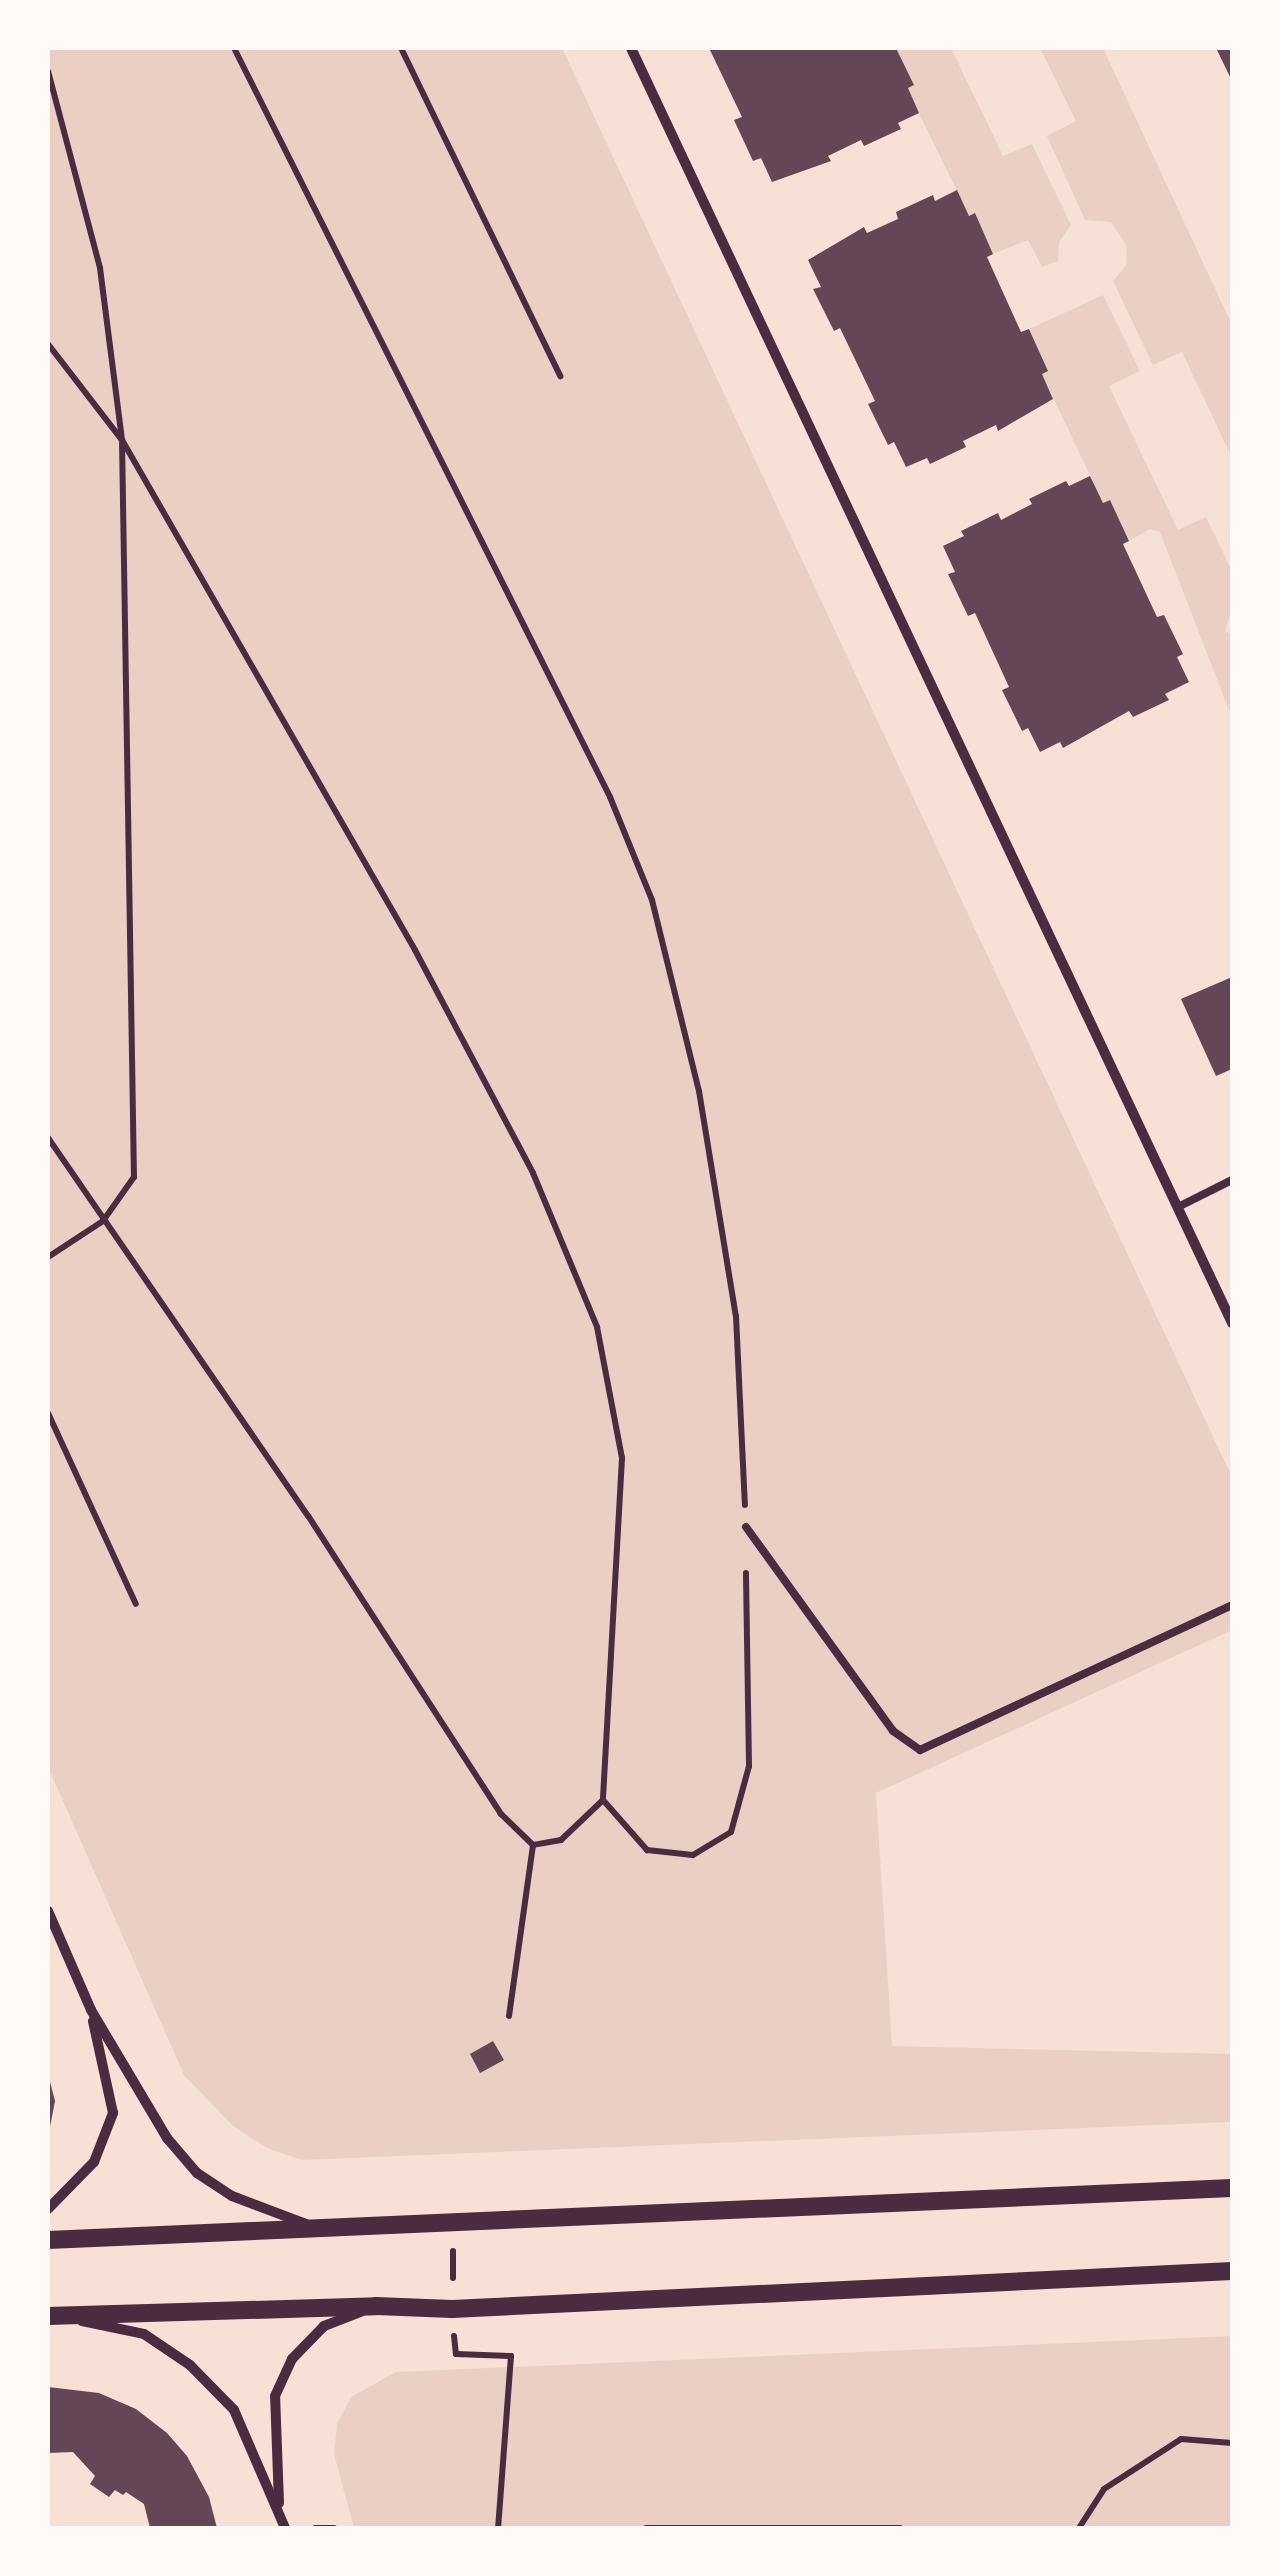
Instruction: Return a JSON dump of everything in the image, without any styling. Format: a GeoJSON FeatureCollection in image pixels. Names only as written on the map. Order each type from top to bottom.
{"type":"FeatureCollection","features":[{"type":"Feature","properties":{"kind":"street"},"geometry":{"type":"LineString","coordinates":[[632,48],[1232,1322]]}},
{"type":"Feature","properties":{"kind":"street"},"geometry":{"type":"LineString","coordinates":[[48,1911],[91,2010],[167,2138],[197,2173],[232,2196],[313,2227]]}},
{"type":"Feature","properties":{"kind":"street"},"geometry":{"type":"LineString","coordinates":[[48,2208],[94,2162],[112,2112],[91,2010]]}},
{"type":"Feature","properties":{"kind":"street"},"geometry":{"type":"LineString","coordinates":[[48,2240],[1232,2188]]}},
{"type":"Feature","properties":{"kind":"street"},"geometry":{"type":"LineString","coordinates":[[49,2315],[376,2306],[452,2309],[1232,2271]]}},
{"type":"Feature","properties":{"kind":"street"},"geometry":{"type":"LineString","coordinates":[[279,2509],[275,2396],[292,2359],[324,2326],[376,2306]]}},
{"type":"Feature","properties":{"kind":"street"},"geometry":{"type":"LineString","coordinates":[[49,2315],[144,2334],[190,2365],[234,2410],[285,2528]]}},
{"type":"Feature","properties":{"kind":"lane"},"geometry":{"type":"LineString","coordinates":[[1178,1208],[1232,1180]]}},
{"type":"Feature","properties":{"kind":"lane"},"geometry":{"type":"LineString","coordinates":[[746,1527],[893,1731],[920,1750],[1232,1605]]}},
{"type":"Feature","properties":{"kind":"path"},"geometry":{"type":"LineString","coordinates":[[234,48],[610,796],[652,900],[699,1091],[736,1316],[746,1527],[748,1766],[731,1832],[693,1855],[647,1850],[602,1800]]}},
{"type":"Feature","properties":{"kind":"path"},"geometry":{"type":"LineString","coordinates":[[401,48],[560,376]]}},
{"type":"Feature","properties":{"kind":"path"},"geometry":{"type":"LineString","coordinates":[[48,71],[100,268],[122,440],[134,1176],[103,1221],[48,1257]]}},
{"type":"Feature","properties":{"kind":"path"},"geometry":{"type":"LineString","coordinates":[[48,344],[122,440],[415,950],[533,1172],[597,1327],[622,1458],[602,1800],[561,1840],[533,1845]]}},
{"type":"Feature","properties":{"kind":"path"},"geometry":{"type":"LineString","coordinates":[[48,1137],[308,1516],[501,1814],[533,1845]]}},
{"type":"Feature","properties":{"kind":"path"},"geometry":{"type":"LineString","coordinates":[[48,1413],[136,1604]]}},
{"type":"Feature","properties":{"kind":"path"},"geometry":{"type":"LineString","coordinates":[[509,2016],[533,1845]]}},
{"type":"Feature","properties":{"kind":"path"},"geometry":{"type":"LineString","coordinates":[[454,2225],[452,2309],[456,2354],[511,2356],[498,2528]]}},
{"type":"Feature","properties":{"kind":"path"},"geometry":{"type":"LineString","coordinates":[[1079,2528],[1104,2489],[1181,2438],[1232,2444]]}},
{"type":"Feature","properties":{"kind":"path"},"geometry":{"type":"LineString","coordinates":[[314,2528],[334,2528]]}},
{"type":"Feature","properties":{"kind":"path"},"geometry":{"type":"LineString","coordinates":[[646,2528],[900,2528]]}},
{"type":"Feature","properties":{"kind":"shaded area"},"geometry":{"type":"Polygon","coordinates":[[[48,48],[562,48],[1232,1477],[1232,1630],[876,1793],[892,2046],[1232,2054],[1232,2122],[302,2160],[267,2148],[233,2126],[184,2075],[48,1767],[48,48]]]}},
{"type":"Feature","properties":{"kind":"shaded area"},"geometry":{"type":"Polygon","coordinates":[[[896,48],[951,48],[1003,156],[1032,144],[1071,225],[1059,242],[1058,261],[1042,267],[1028,240],[993,254],[975,213],[969,216],[919,113],[908,88],[914,84],[896,48]]]}},
{"type":"Feature","properties":{"kind":"shaded area"},"geometry":{"type":"Polygon","coordinates":[[[1040,48],[1103,48],[1232,325],[1232,458],[1182,352],[1153,365],[1113,281],[1126,265],[1127,246],[1111,222],[1085,220],[1047,136],[1076,121],[1040,48]]]}},
{"type":"Feature","properties":{"kind":"shaded area"},"geometry":{"type":"Polygon","coordinates":[[[1103,295],[1140,371],[1109,386],[1178,530],[1206,517],[1232,571],[1232,609],[1225,631],[1232,634],[1232,718],[1160,532],[1150,529],[1129,541],[1110,500],[1103,503],[1042,374],[1048,370],[1029,329],[1103,295]]]}},
{"type":"Feature","properties":{"kind":"shaded area"},"geometry":{"type":"Polygon","coordinates":[[[1232,2336],[1232,2528],[354,2528],[334,2454],[337,2424],[351,2397],[396,2372],[1232,2336]]]}},
{"type":"Feature","properties":{"kind":"building"},"geometry":{"type":"Polygon","coordinates":[[[709,48],[896,48],[914,85],[908,88],[919,113],[898,123],[901,129],[864,146],[861,140],[828,156],[831,161],[772,182],[761,158],[753,161],[734,120],[742,117],[709,48]]]}},
{"type":"Feature","properties":{"kind":"building"},"geometry":{"type":"Polygon","coordinates":[[[1216,48],[1232,48],[1232,81],[1216,48]]]}},
{"type":"Feature","properties":{"kind":"building"},"geometry":{"type":"Polygon","coordinates":[[[957,190],[969,216],[975,213],[993,254],[987,257],[1021,332],[1029,329],[1048,371],[1042,374],[1053,399],[998,431],[996,425],[963,441],[966,447],[930,464],[927,458],[906,467],[894,442],[888,445],[868,404],[875,401],[840,328],[834,331],[813,289],[821,287],[808,260],[864,227],[867,233],[898,219],[896,212],[933,195],[935,201],[957,190]]]}},
{"type":"Feature","properties":{"kind":"building"},"geometry":{"type":"Polygon","coordinates":[[[1090,476],[1103,503],[1110,500],[1129,541],[1123,544],[1157,617],[1164,615],[1183,654],[1177,657],[1189,682],[1165,694],[1169,700],[1133,717],[1129,711],[1063,748],[1060,742],[1040,752],[1028,728],[1022,731],[1002,690],[1009,687],[975,613],[968,616],[948,574],[955,572],[943,546],[964,536],[961,531],[998,513],[1001,520],[1032,504],[1029,499],[1066,481],[1069,486],[1090,476]]]}},
{"type":"Feature","properties":{"kind":"building"},"geometry":{"type":"Polygon","coordinates":[[[1232,977],[1232,1069],[1216,1076],[1181,999],[1232,977]]]}},
{"type":"Feature","properties":{"kind":"building"},"geometry":{"type":"Polygon","coordinates":[[[493,2041],[504,2060],[480,2073],[470,2054],[493,2041]]]}},
{"type":"Feature","properties":{"kind":"building"},"geometry":{"type":"Polygon","coordinates":[[[48,2074],[55,2101],[48,2137],[48,2074]]]}},
{"type":"Feature","properties":{"kind":"building"},"geometry":{"type":"Polygon","coordinates":[[[48,2387],[99,2393],[136,2409],[167,2433],[187,2456],[209,2497],[217,2528],[150,2528],[144,2504],[126,2492],[123,2495],[115,2490],[109,2497],[90,2484],[95,2476],[73,2452],[48,2453],[48,2387]]]}}]}
